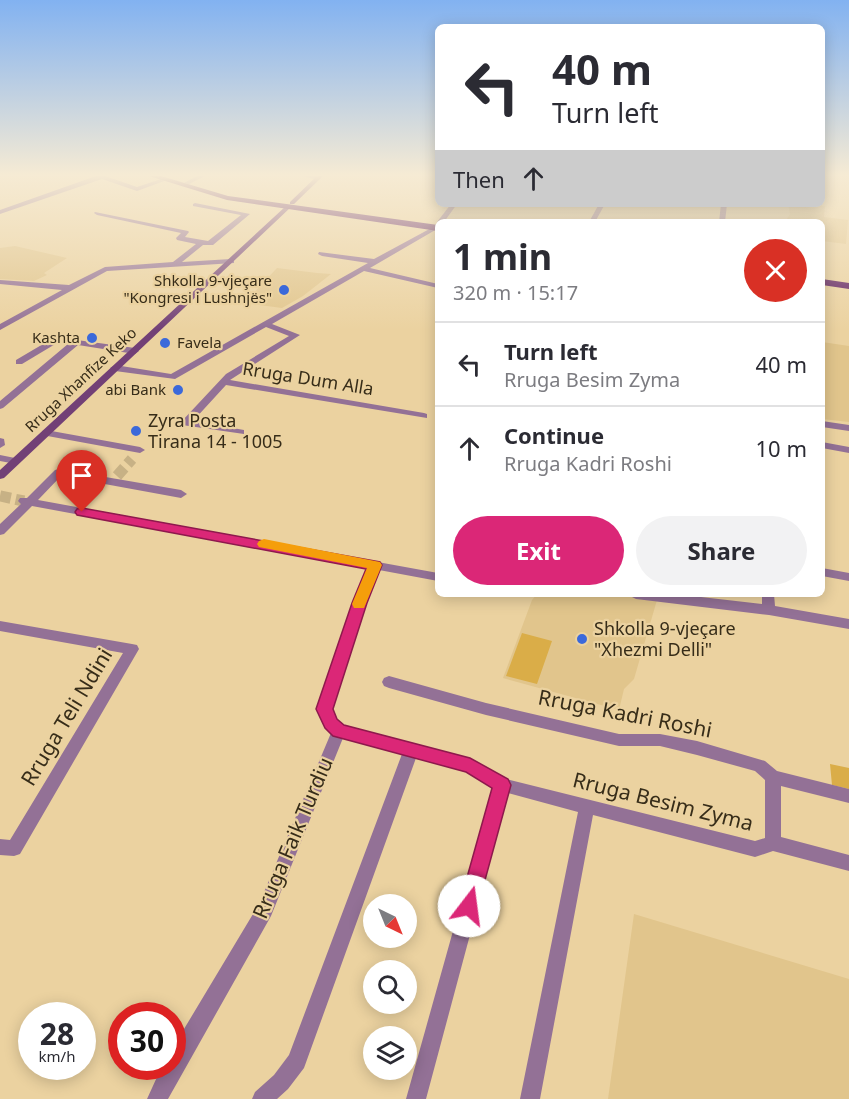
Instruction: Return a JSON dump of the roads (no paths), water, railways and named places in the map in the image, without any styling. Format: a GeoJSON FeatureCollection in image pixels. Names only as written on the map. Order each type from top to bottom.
{"type":"FeatureCollection","features":[{"type":"Feature","properties":{"kind":"main road","name":"Rruga Xhanfize Keko"},"geometry":{"type":"LineString","coordinates":[[0,476],[267,227]]}},
{"type":"Feature","properties":{"kind":"main road"},"geometry":{"type":"LineString","coordinates":[[825,277],[849,281]]}},
{"type":"Feature","properties":{"kind":"main road"},"geometry":{"type":"LineString","coordinates":[[825,282],[849,286]]}},
{"type":"Feature","properties":{"kind":"street"},"geometry":{"type":"LineString","coordinates":[[164,227],[186,232],[180,238],[210,243],[230,227]]}},
{"type":"Feature","properties":{"kind":"street"},"geometry":{"type":"LineString","coordinates":[[115,368],[172,377],[365,269],[434,227]]}},
{"type":"Feature","properties":{"kind":"street"},"geometry":{"type":"LineString","coordinates":[[174,265],[201,243]]}},
{"type":"Feature","properties":{"kind":"street"},"geometry":{"type":"LineString","coordinates":[[328,248],[322,254],[377,262]]}},
{"type":"Feature","properties":{"kind":"street"},"geometry":{"type":"LineString","coordinates":[[0,327],[105,269],[231,261]]}},
{"type":"Feature","properties":{"kind":"street"},"geometry":{"type":"LineString","coordinates":[[365,269],[435,285]]}},
{"type":"Feature","properties":{"kind":"street"},"geometry":{"type":"LineString","coordinates":[[0,282],[71,288]]}},
{"type":"Feature","properties":{"kind":"street"},"geometry":{"type":"LineString","coordinates":[[223,382],[296,335],[267,324]]}},
{"type":"Feature","properties":{"kind":"street"},"geometry":{"type":"LineString","coordinates":[[19,362],[55,340],[135,351]]}},
{"type":"Feature","properties":{"kind":"street"},"geometry":{"type":"LineString","coordinates":[[0,406],[76,342]]}},
{"type":"Feature","properties":{"kind":"street","name":"Rruga Dum Alla"},"geometry":{"type":"LineString","coordinates":[[240,432],[186,423],[223,382],[424,416]]}},
{"type":"Feature","properties":{"kind":"street"},"geometry":{"type":"LineString","coordinates":[[825,424],[849,428]]}},
{"type":"Feature","properties":{"kind":"street"},"geometry":{"type":"LineString","coordinates":[[46,433],[140,450],[132,459]]}},
{"type":"Feature","properties":{"kind":"street"},"geometry":{"type":"LineString","coordinates":[[825,446],[849,450]]}},
{"type":"Feature","properties":{"kind":"street"},"geometry":{"type":"LineString","coordinates":[[0,458],[16,461]]}},
{"type":"Feature","properties":{"kind":"street"},"geometry":{"type":"LineString","coordinates":[[0,531],[59,471],[115,478],[181,494]]}},
{"type":"Feature","properties":{"kind":"street"},"geometry":{"type":"LineString","coordinates":[[27,501],[435,576]]}},
{"type":"Feature","properties":{"kind":"street"},"geometry":{"type":"LineString","coordinates":[[262,1099],[281,1082],[297,1061],[412,749],[339,731],[330,723],[325,709],[359,603],[375,565]]}},
{"type":"Feature","properties":{"kind":"street"},"geometry":{"type":"LineString","coordinates":[[825,573],[849,577]]}},
{"type":"Feature","properties":{"kind":"street"},"geometry":{"type":"LineString","coordinates":[[662,597],[769,610],[849,624]]}},
{"type":"Feature","properties":{"kind":"street"},"geometry":{"type":"LineString","coordinates":[[768,597],[769,610]]}},
{"type":"Feature","properties":{"kind":"street","name":"Rruga Teli Ndini"},"geometry":{"type":"LineString","coordinates":[[0,626],[132,649],[14,848],[0,847]]}},
{"type":"Feature","properties":{"kind":"street","name":"Rruga Kadri Roshi"},"geometry":{"type":"LineString","coordinates":[[389,682],[486,709],[619,740],[660,740],[697,748],[760,766],[773,777],[849,796]]}},
{"type":"Feature","properties":{"kind":"street","name":"Rruga Faik Turdiu"},"geometry":{"type":"LineString","coordinates":[[157,1099],[169,1074],[265,910],[339,731]]}},
{"type":"Feature","properties":{"kind":"street","name":"Rruga Besim Zyma"},"geometry":{"type":"LineString","coordinates":[[412,749],[470,766],[502,785],[755,849],[773,843],[849,863]]}},
{"type":"Feature","properties":{"kind":"street"},"geometry":{"type":"LineString","coordinates":[[773,777],[773,843]]}},
{"type":"Feature","properties":{"kind":"street"},"geometry":{"type":"LineString","coordinates":[[416,1099],[502,785]]}},
{"type":"Feature","properties":{"kind":"street"},"geometry":{"type":"LineString","coordinates":[[530,1099],[587,807]]}},
{"type":"Feature","properties":{"kind":"tunnel"},"geometry":{"type":"LineString","coordinates":[[117,476],[132,459]]}},
{"type":"Feature","properties":{"kind":"tunnel"},"geometry":{"type":"LineString","coordinates":[[0,496],[24,501]]}},
{"type":"Feature","properties":{"kind":"place","name":"Shkolla 9-vjeçare \"Kongresi i Lushnjës\""},"geometry":{"type":"Point","coordinates":[284,290]}},
{"type":"Feature","properties":{"kind":"place","name":"Kashta"},"geometry":{"type":"Point","coordinates":[92,338]}},
{"type":"Feature","properties":{"kind":"place","name":"Favela"},"geometry":{"type":"Point","coordinates":[165,343]}},
{"type":"Feature","properties":{"kind":"place","name":"abi Bank"},"geometry":{"type":"Point","coordinates":[178,390]}},
{"type":"Feature","properties":{"kind":"place","name":"Zyra Posta Tirana 14 - 1005"},"geometry":{"type":"Point","coordinates":[136,431]}},
{"type":"Feature","properties":{"kind":"place","name":"Shkolla 9-vjeçare \"Xhezmi Delli\""},"geometry":{"type":"Point","coordinates":[582,639]}}]}
